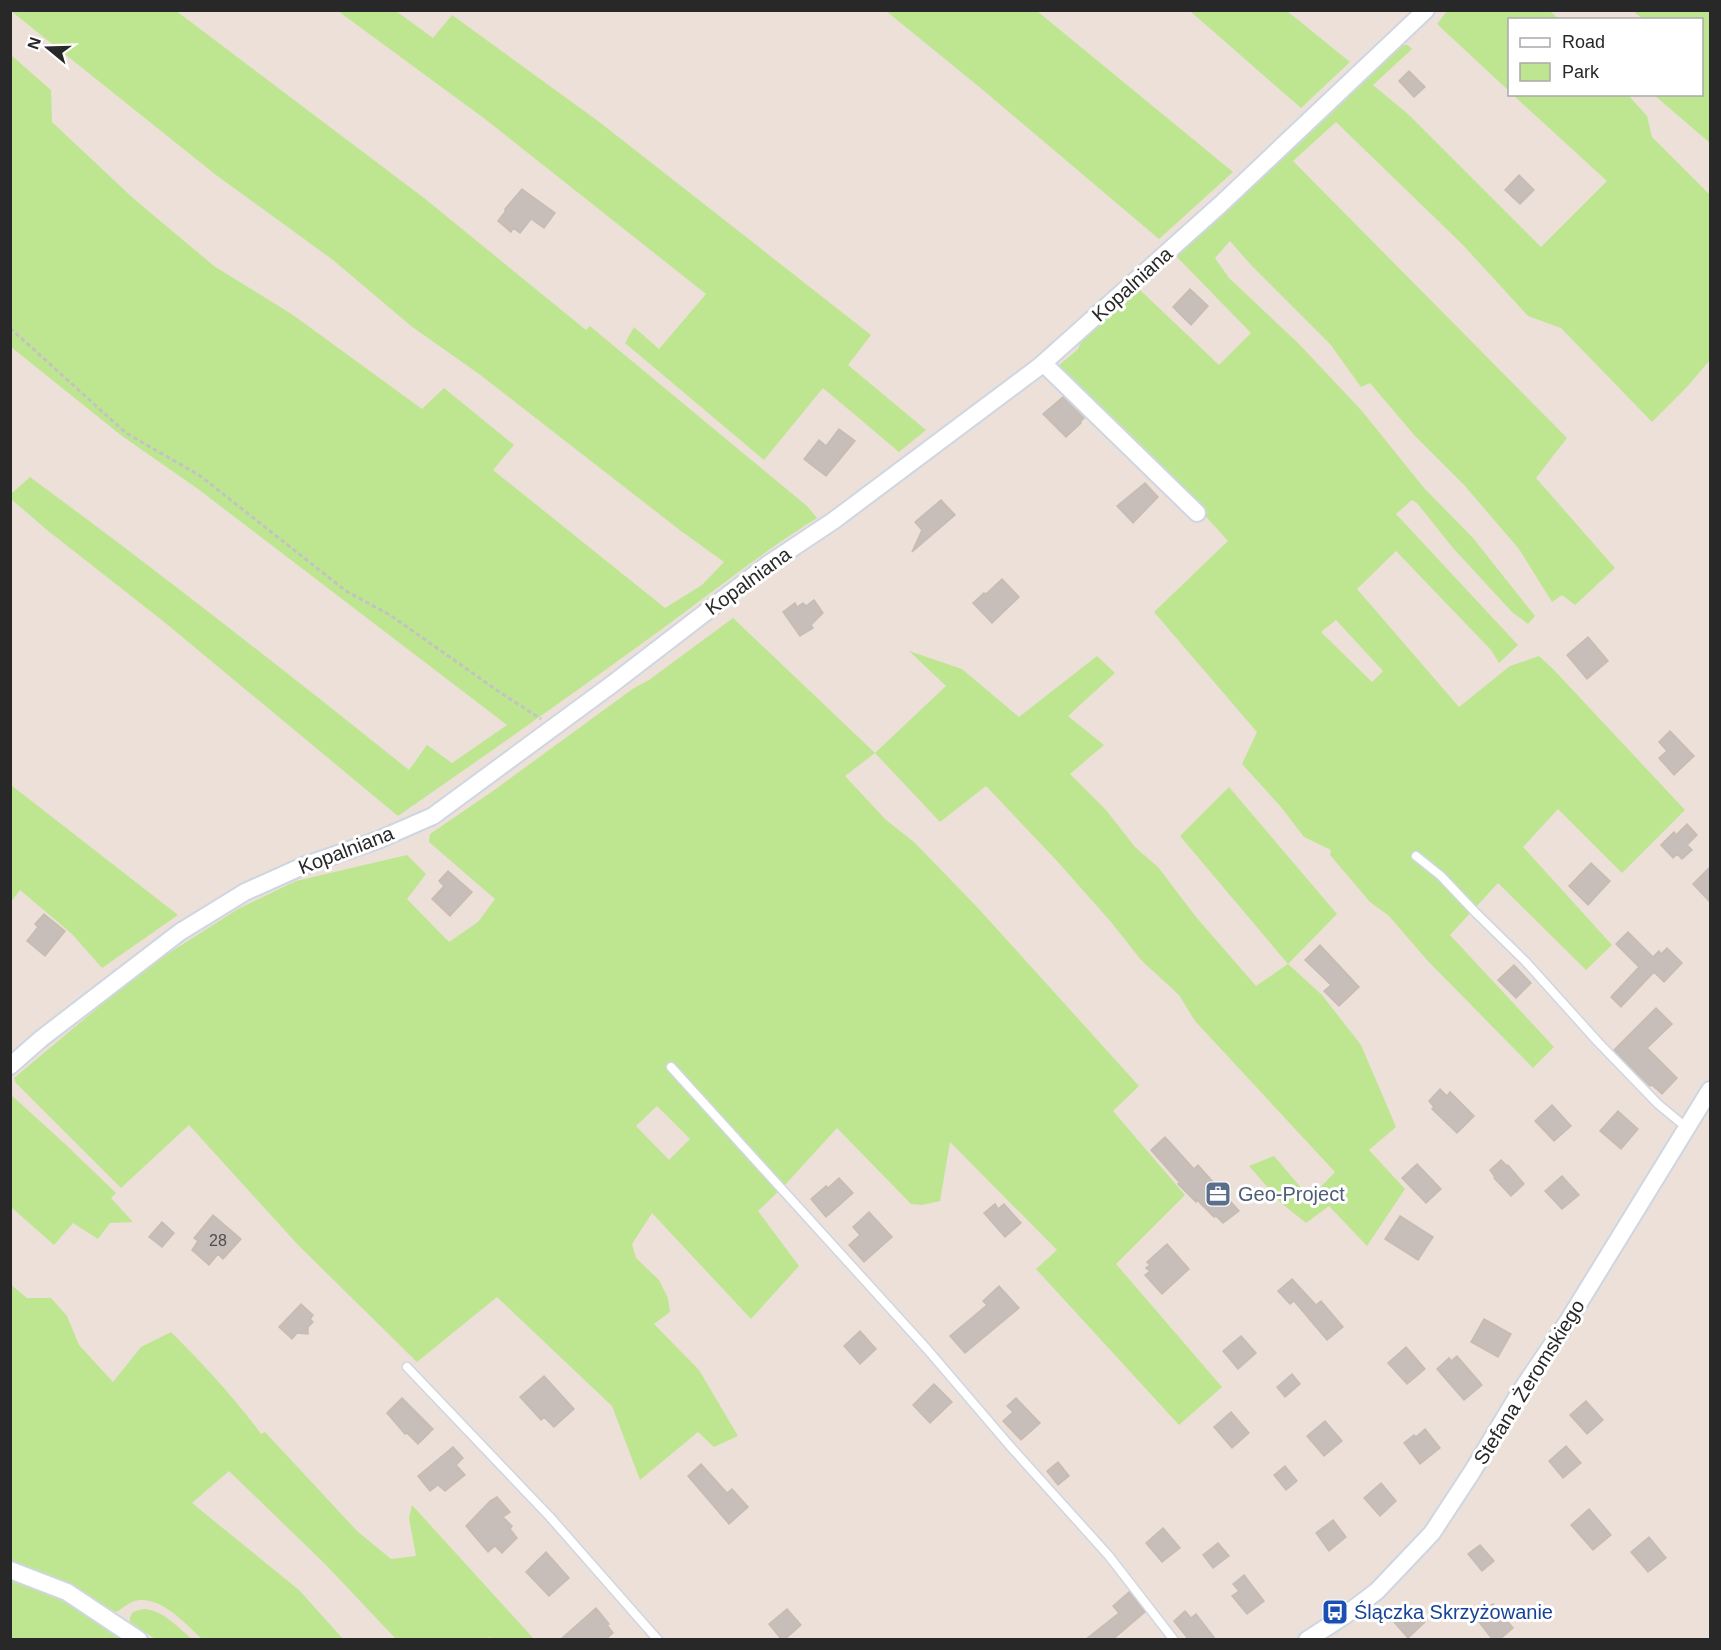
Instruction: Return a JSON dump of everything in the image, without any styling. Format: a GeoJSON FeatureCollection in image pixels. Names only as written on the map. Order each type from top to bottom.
{"type":"FeatureCollection","features":[{"type":"Feature","properties":{"kind":"street","name":"Kopalniana"},"geometry":{"type":"LineString","coordinates":[[10,1066],[42,1038],[171,939],[245,892],[303,866],[378,840],[433,816],[620,678],[767,565],[833,521],[1043,363],[1221,204],[1426,10]]}},
{"type":"Feature","properties":{"kind":"street"},"geometry":{"type":"LineString","coordinates":[[1043,363],[1197,513]]}},
{"type":"Feature","properties":{"kind":"street","name":"Stefana Żeromskiego"},"geometry":{"type":"LineString","coordinates":[[1307,1640],[1377,1591],[1432,1533],[1520,1392],[1565,1326],[1710,1090]]}},
{"type":"Feature","properties":{"kind":"street"},"geometry":{"type":"LineString","coordinates":[[10,1570],[67,1592],[139,1640]]}},
{"type":"Feature","properties":{"kind":"lane"},"geometry":{"type":"LineString","coordinates":[[1416,856],[1441,876],[1476,914],[1525,961],[1658,1104],[1687,1128]]}},
{"type":"Feature","properties":{"kind":"lane"},"geometry":{"type":"LineString","coordinates":[[671,1067],[927,1349],[1109,1556],[1174,1640]]}},
{"type":"Feature","properties":{"kind":"lane"},"geometry":{"type":"LineString","coordinates":[[407,1367],[550,1517],[658,1640]]}},
{"type":"Feature","properties":{"kind":"path"},"geometry":{"type":"LineString","coordinates":[[10,328],[126,434],[199,475],[346,591],[390,615],[498,691],[554,727]]}},
{"type":"Feature","properties":{"kind":"green space"},"geometry":{"type":"Polygon","coordinates":[[[175,10],[424,198],[586,330],[590,326],[807,506],[817,518],[753,561],[651,637],[398,816],[163,621],[11,499],[11,494],[30,477],[221,622],[409,770],[427,745],[452,763],[507,725],[198,489],[122,436],[11,347],[11,55],[51,90],[52,122],[134,199],[214,266],[293,315],[422,409],[444,388],[514,445],[493,470],[665,608],[702,585],[724,562],[479,374],[411,326],[333,260],[216,175],[11,11],[175,10]]]}},
{"type":"Feature","properties":{"kind":"green space"},"geometry":{"type":"Polygon","coordinates":[[[338,11],[396,11],[433,38],[452,15],[598,121],[871,335],[848,365],[926,430],[899,452],[823,388],[764,460],[625,343],[634,327],[659,349],[706,294],[485,119],[338,11]]]}},
{"type":"Feature","properties":{"kind":"green space"},"geometry":{"type":"Polygon","coordinates":[[[886,11],[1037,11],[1233,172],[1159,239],[886,11]]]}},
{"type":"Feature","properties":{"kind":"green space"},"geometry":{"type":"Polygon","coordinates":[[[1190,11],[1287,11],[1350,62],[1301,108],[1190,11]]]}},
{"type":"Feature","properties":{"kind":"green space"},"geometry":{"type":"Polygon","coordinates":[[[1447,11],[1550,11],[1558,18],[1508,18],[1508,90],[1437,24],[1447,11]]]}},
{"type":"Feature","properties":{"kind":"green space"},"geometry":{"type":"Polygon","coordinates":[[[1633,11],[1710,11],[1710,143],[1655,96],[1703,96],[1703,18],[1642,18],[1633,11]]]}},
{"type":"Feature","properties":{"kind":"green space"},"geometry":{"type":"Polygon","coordinates":[[[1403,45],[1408,45],[1412,49],[1373,85],[1408,114],[1541,247],[1607,181],[1514,96],[1629,96],[1647,116],[1652,137],[1710,195],[1710,360],[1652,422],[1561,328],[1528,316],[1462,244],[1336,122],[1293,161],[1567,438],[1536,478],[1615,568],[1575,605],[1562,595],[1552,602],[1519,549],[1465,486],[1415,436],[1370,383],[1361,387],[1330,344],[1230,241],[1215,258],[1229,278],[1299,344],[1362,411],[1424,488],[1473,538],[1535,616],[1528,624],[1512,612],[1412,500],[1396,514],[1518,645],[1499,663],[1491,650],[1396,551],[1357,589],[1459,707],[1510,666],[1539,656],[1685,810],[1622,873],[1558,809],[1523,847],[1612,945],[1586,970],[1498,883],[1450,935],[1554,1047],[1533,1068],[1427,960],[1389,916],[1370,902],[1330,855],[1331,850],[1304,837],[1281,807],[1242,764],[1257,732],[1154,612],[1228,541],[1174,481],[1058,366],[1078,349],[1093,329],[1140,290],[1219,365],[1251,333],[1177,257],[1403,45]],[[1336,620],[1321,632],[1372,682],[1383,671],[1336,620]]]}},
{"type":"Feature","properties":{"kind":"green space"},"geometry":{"type":"Polygon","coordinates":[[[733,618],[875,753],[845,776],[886,820],[914,842],[977,907],[1139,1086],[1113,1111],[1185,1195],[1116,1264],[1222,1387],[1179,1425],[1036,1269],[1057,1250],[950,1142],[940,1201],[922,1205],[911,1204],[837,1128],[758,1211],[799,1266],[751,1319],[652,1213],[632,1244],[636,1258],[659,1280],[668,1298],[670,1312],[654,1324],[699,1370],[738,1436],[714,1447],[698,1432],[640,1480],[612,1406],[497,1297],[417,1362],[299,1246],[189,1125],[121,1188],[16,1083],[14,1078],[144,969],[238,909],[296,881],[407,855],[426,874],[407,899],[449,942],[478,922],[495,899],[429,842],[430,834],[634,688],[649,680],[733,618]],[[657,1106],[636,1126],[669,1160],[690,1139],[657,1106]]]}},
{"type":"Feature","properties":{"kind":"green space"},"geometry":{"type":"Polygon","coordinates":[[[909,651],[962,669],[1019,717],[1097,656],[1115,673],[1068,716],[1104,745],[1070,774],[1106,810],[1135,847],[1158,867],[1196,917],[1256,986],[1288,964],[1322,995],[1361,1045],[1396,1127],[1369,1150],[1405,1189],[1367,1246],[1329,1206],[1306,1223],[1281,1203],[1249,1166],[1274,1156],[1310,1198],[1335,1172],[1195,1021],[1179,995],[1141,960],[1057,861],[986,786],[940,822],[875,753],[946,686],[909,651]]]}},
{"type":"Feature","properties":{"kind":"green space"},"geometry":{"type":"Polygon","coordinates":[[[11,785],[178,915],[102,968],[72,934],[20,890],[11,902],[11,785]]]}},
{"type":"Feature","properties":{"kind":"green space"},"geometry":{"type":"Polygon","coordinates":[[[1229,787],[1337,914],[1288,964],[1180,836],[1229,787]]]}},
{"type":"Feature","properties":{"kind":"green space"},"geometry":{"type":"Polygon","coordinates":[[[10,1094],[116,1193],[111,1198],[133,1222],[110,1223],[98,1239],[73,1223],[54,1245],[11,1207],[10,1094]]]}},
{"type":"Feature","properties":{"kind":"green space"},"geometry":{"type":"Polygon","coordinates":[[[10,1284],[27,1298],[51,1298],[67,1316],[79,1345],[113,1382],[141,1347],[171,1332],[218,1381],[261,1434],[265,1432],[357,1531],[391,1559],[416,1556],[409,1518],[412,1505],[534,1639],[493,1639],[490,1637],[486,1640],[396,1639],[325,1564],[229,1471],[192,1503],[299,1590],[343,1639],[202,1639],[170,1611],[152,1601],[132,1602],[116,1612],[56,1580],[11,1562],[10,1284]]]}},
{"type":"Feature","properties":{"kind":"green space"},"geometry":{"type":"Polygon","coordinates":[[[10,1580],[61,1600],[94,1618],[125,1639],[11,1639],[10,1580]]]}},
{"type":"Feature","properties":{"kind":"green space"},"geometry":{"type":"Polygon","coordinates":[[[143,1609],[164,1616],[192,1639],[155,1639],[130,1622],[133,1612],[143,1609]]]}},
{"type":"Feature","properties":{"kind":"building"},"geometry":{"type":"Polygon","coordinates":[[[1409,71],[1425,87],[1414,97],[1399,81],[1409,71]]]}},
{"type":"Feature","properties":{"kind":"building"},"geometry":{"type":"Polygon","coordinates":[[[1519,175],[1534,190],[1520,204],[1505,190],[1519,175]]]}},
{"type":"Feature","properties":{"kind":"building"},"geometry":{"type":"Polygon","coordinates":[[[522,189],[555,213],[544,228],[531,219],[520,233],[513,228],[511,232],[498,221],[522,189]]]}},
{"type":"Feature","properties":{"kind":"building"},"geometry":{"type":"Polygon","coordinates":[[[1190,289],[1208,306],[1191,325],[1173,307],[1190,289]]]}},
{"type":"Feature","properties":{"kind":"building"},"geometry":{"type":"Polygon","coordinates":[[[1063,397],[1084,418],[1066,437],[1043,414],[1063,397]]]}},
{"type":"Feature","properties":{"kind":"building"},"geometry":{"type":"Polygon","coordinates":[[[839,429],[855,441],[826,476],[804,459],[819,440],[826,446],[839,429]]]}},
{"type":"Feature","properties":{"kind":"building"},"geometry":{"type":"Polygon","coordinates":[[[1145,483],[1158,497],[1133,523],[1117,506],[1145,483]]]}},
{"type":"Feature","properties":{"kind":"building"},"geometry":{"type":"Polygon","coordinates":[[[941,500],[955,515],[912,552],[922,530],[915,522],[941,500]]]}},
{"type":"Feature","properties":{"kind":"building"},"geometry":{"type":"Polygon","coordinates":[[[1002,579],[1019,597],[992,623],[973,603],[1002,579]]]}},
{"type":"Feature","properties":{"kind":"building"},"geometry":{"type":"Polygon","coordinates":[[[814,600],[823,613],[811,625],[813,628],[800,636],[783,612],[795,603],[797,607],[803,603],[806,606],[814,600]]]}},
{"type":"Feature","properties":{"kind":"building"},"geometry":{"type":"Polygon","coordinates":[[[1588,637],[1608,661],[1587,679],[1567,655],[1588,637]]]}},
{"type":"Feature","properties":{"kind":"building"},"geometry":{"type":"Polygon","coordinates":[[[1670,731],[1694,756],[1674,775],[1659,758],[1667,751],[1659,742],[1670,731]]]}},
{"type":"Feature","properties":{"kind":"building"},"geometry":{"type":"Polygon","coordinates":[[[1687,824],[1697,835],[1687,845],[1692,850],[1682,859],[1677,854],[1673,858],[1661,845],[1674,832],[1676,835],[1687,824]]]}},
{"type":"Feature","properties":{"kind":"building"},"geometry":{"type":"Polygon","coordinates":[[[1591,863],[1610,881],[1588,905],[1569,886],[1591,863]]]}},
{"type":"Feature","properties":{"kind":"building"},"geometry":{"type":"Polygon","coordinates":[[[1710,867],[1710,902],[1693,884],[1710,867]]]}},
{"type":"Feature","properties":{"kind":"building"},"geometry":{"type":"Polygon","coordinates":[[[448,871],[472,892],[450,916],[432,899],[444,886],[439,881],[448,871]]]}},
{"type":"Feature","properties":{"kind":"building"},"geometry":{"type":"Polygon","coordinates":[[[44,914],[65,931],[45,956],[27,941],[38,927],[35,924],[44,914]]]}},
{"type":"Feature","properties":{"kind":"building"},"geometry":{"type":"Polygon","coordinates":[[[1628,932],[1653,957],[1659,951],[1661,954],[1667,948],[1682,963],[1664,982],[1654,972],[1621,1007],[1611,997],[1639,967],[1616,944],[1628,932]]]}},
{"type":"Feature","properties":{"kind":"building"},"geometry":{"type":"Polygon","coordinates":[[[1320,945],[1359,987],[1339,1006],[1324,991],[1331,985],[1305,960],[1320,945]]]}},
{"type":"Feature","properties":{"kind":"building"},"geometry":{"type":"Polygon","coordinates":[[[1514,965],[1531,983],[1516,998],[1498,980],[1514,965]]]}},
{"type":"Feature","properties":{"kind":"building"},"geometry":{"type":"Polygon","coordinates":[[[1656,1008],[1672,1024],[1647,1048],[1677,1078],[1662,1094],[1652,1085],[1650,1086],[1614,1050],[1656,1008]]]}},
{"type":"Feature","properties":{"kind":"building"},"geometry":{"type":"Polygon","coordinates":[[[1440,1089],[1447,1096],[1450,1092],[1474,1116],[1457,1133],[1432,1109],[1434,1107],[1429,1101],[1440,1089]]]}},
{"type":"Feature","properties":{"kind":"building"},"geometry":{"type":"Polygon","coordinates":[[[1552,1105],[1571,1126],[1554,1141],[1535,1121],[1552,1105]]]}},
{"type":"Feature","properties":{"kind":"building"},"geometry":{"type":"Polygon","coordinates":[[[1618,1111],[1638,1129],[1621,1149],[1600,1131],[1618,1111]]]}},
{"type":"Feature","properties":{"kind":"building"},"geometry":{"type":"Polygon","coordinates":[[[1165,1137],[1194,1169],[1198,1165],[1239,1211],[1223,1223],[1197,1200],[1196,1202],[1178,1184],[1180,1183],[1151,1150],[1165,1137]]]}},
{"type":"Feature","properties":{"kind":"building"},"geometry":{"type":"Polygon","coordinates":[[[1501,1160],[1524,1184],[1511,1196],[1494,1178],[1490,1170],[1501,1160]]]}},
{"type":"Feature","properties":{"kind":"building"},"geometry":{"type":"Polygon","coordinates":[[[1417,1164],[1441,1189],[1426,1203],[1402,1178],[1417,1164]]]}},
{"type":"Feature","properties":{"kind":"building"},"geometry":{"type":"Polygon","coordinates":[[[1562,1176],[1579,1195],[1562,1209],[1545,1191],[1562,1176]]]}},
{"type":"Feature","properties":{"kind":"building"},"geometry":{"type":"Polygon","coordinates":[[[839,1178],[853,1193],[826,1217],[811,1199],[839,1178]]]}},
{"type":"Feature","properties":{"kind":"building"},"geometry":{"type":"Polygon","coordinates":[[[995,1204],[998,1209],[1004,1204],[1021,1223],[1005,1237],[984,1213],[995,1204]]]}},
{"type":"Feature","properties":{"kind":"building"},"geometry":{"type":"Polygon","coordinates":[[[869,1212],[892,1237],[864,1262],[849,1245],[860,1235],[853,1227],[869,1212]]]}},
{"type":"Feature","properties":{"kind":"building"},"geometry":{"type":"Polygon","coordinates":[[[213,1215],[241,1239],[223,1259],[218,1254],[209,1265],[192,1250],[198,1241],[194,1238],[213,1215]]]}},
{"type":"Feature","properties":{"kind":"building"},"geometry":{"type":"Polygon","coordinates":[[[1400,1216],[1433,1237],[1418,1260],[1385,1239],[1400,1216]]]}},
{"type":"Feature","properties":{"kind":"building"},"geometry":{"type":"Polygon","coordinates":[[[162,1222],[174,1233],[162,1247],[149,1237],[162,1222]]]}},
{"type":"Feature","properties":{"kind":"building"},"geometry":{"type":"Polygon","coordinates":[[[1167,1244],[1189,1269],[1162,1294],[1145,1275],[1150,1271],[1146,1268],[1150,1265],[1147,1262],[1167,1244]]]}},
{"type":"Feature","properties":{"kind":"building"},"geometry":{"type":"Polygon","coordinates":[[[1292,1279],[1316,1305],[1321,1301],[1343,1327],[1327,1340],[1294,1301],[1290,1304],[1278,1291],[1292,1279]]]}},
{"type":"Feature","properties":{"kind":"building"},"geometry":{"type":"Polygon","coordinates":[[[999,1286],[1019,1308],[965,1353],[950,1336],[987,1305],[983,1301],[999,1286]]]}},
{"type":"Feature","properties":{"kind":"building"},"geometry":{"type":"Polygon","coordinates":[[[301,1304],[313,1315],[310,1319],[313,1322],[308,1327],[308,1334],[297,1333],[292,1339],[279,1327],[301,1304]]]}},
{"type":"Feature","properties":{"kind":"building"},"geometry":{"type":"Polygon","coordinates":[[[1484,1319],[1511,1334],[1498,1357],[1471,1342],[1484,1319]]]}},
{"type":"Feature","properties":{"kind":"building"},"geometry":{"type":"Polygon","coordinates":[[[860,1331],[876,1349],[860,1364],[844,1346],[860,1331]]]}},
{"type":"Feature","properties":{"kind":"building"},"geometry":{"type":"Polygon","coordinates":[[[1241,1336],[1256,1353],[1238,1369],[1223,1351],[1241,1336]]]}},
{"type":"Feature","properties":{"kind":"building"},"geometry":{"type":"Polygon","coordinates":[[[1406,1347],[1425,1369],[1407,1384],[1388,1363],[1406,1347]]]}},
{"type":"Feature","properties":{"kind":"building"},"geometry":{"type":"Polygon","coordinates":[[[1457,1356],[1482,1385],[1464,1400],[1437,1369],[1449,1358],[1451,1361],[1457,1356]]]}},
{"type":"Feature","properties":{"kind":"building"},"geometry":{"type":"Polygon","coordinates":[[[1292,1374],[1300,1384],[1285,1397],[1277,1387],[1292,1374]]]}},
{"type":"Feature","properties":{"kind":"building"},"geometry":{"type":"Polygon","coordinates":[[[544,1376],[574,1409],[554,1427],[544,1417],[541,1420],[520,1397],[544,1376]]]}},
{"type":"Feature","properties":{"kind":"building"},"geometry":{"type":"Polygon","coordinates":[[[934,1384],[952,1402],[930,1423],[913,1405],[934,1384]]]}},
{"type":"Feature","properties":{"kind":"building"},"geometry":{"type":"Polygon","coordinates":[[[402,1398],[433,1429],[418,1444],[407,1433],[405,1434],[387,1413],[402,1398]]]}},
{"type":"Feature","properties":{"kind":"building"},"geometry":{"type":"Polygon","coordinates":[[[1016,1398],[1040,1423],[1021,1440],[1003,1421],[1013,1412],[1007,1406],[1016,1398]]]}},
{"type":"Feature","properties":{"kind":"building"},"geometry":{"type":"Polygon","coordinates":[[[1586,1401],[1603,1420],[1587,1434],[1570,1415],[1586,1401]]]}},
{"type":"Feature","properties":{"kind":"building"},"geometry":{"type":"Polygon","coordinates":[[[1231,1412],[1249,1433],[1232,1448],[1214,1427],[1231,1412]]]}},
{"type":"Feature","properties":{"kind":"building"},"geometry":{"type":"Polygon","coordinates":[[[1325,1421],[1342,1441],[1324,1456],[1307,1436],[1325,1421]]]}},
{"type":"Feature","properties":{"kind":"building"},"geometry":{"type":"Polygon","coordinates":[[[1425,1429],[1440,1448],[1420,1464],[1404,1443],[1425,1429]]]}},
{"type":"Feature","properties":{"kind":"building"},"geometry":{"type":"Polygon","coordinates":[[[1566,1446],[1581,1463],[1563,1478],[1549,1461],[1566,1446]]]}},
{"type":"Feature","properties":{"kind":"building"},"geometry":{"type":"Polygon","coordinates":[[[453,1447],[463,1458],[456,1465],[465,1475],[445,1491],[438,1485],[430,1491],[418,1476],[453,1447]]]}},
{"type":"Feature","properties":{"kind":"building"},"geometry":{"type":"Polygon","coordinates":[[[1058,1462],[1069,1476],[1058,1485],[1047,1471],[1058,1462]]]}},
{"type":"Feature","properties":{"kind":"building"},"geometry":{"type":"Polygon","coordinates":[[[701,1464],[727,1493],[732,1489],[748,1507],[729,1524],[688,1476],[701,1464]]]}},
{"type":"Feature","properties":{"kind":"building"},"geometry":{"type":"Polygon","coordinates":[[[1285,1466],[1297,1481],[1286,1490],[1274,1475],[1285,1466]]]}},
{"type":"Feature","properties":{"kind":"building"},"geometry":{"type":"Polygon","coordinates":[[[1381,1483],[1396,1501],[1380,1516],[1364,1498],[1381,1483]]]}},
{"type":"Feature","properties":{"kind":"building"},"geometry":{"type":"Polygon","coordinates":[[[497,1497],[510,1512],[503,1517],[512,1526],[510,1529],[517,1538],[502,1553],[495,1546],[488,1552],[466,1526],[490,1501],[497,1497]]]}},
{"type":"Feature","properties":{"kind":"building"},"geometry":{"type":"Polygon","coordinates":[[[1589,1509],[1611,1535],[1593,1550],[1571,1525],[1589,1509]]]}},
{"type":"Feature","properties":{"kind":"building"},"geometry":{"type":"Polygon","coordinates":[[[1333,1520],[1346,1537],[1329,1551],[1316,1533],[1333,1520]]]}},
{"type":"Feature","properties":{"kind":"building"},"geometry":{"type":"Polygon","coordinates":[[[1163,1528],[1180,1548],[1162,1562],[1146,1543],[1163,1528]]]}},
{"type":"Feature","properties":{"kind":"building"},"geometry":{"type":"Polygon","coordinates":[[[1649,1537],[1666,1558],[1648,1572],[1631,1552],[1649,1537]]]}},
{"type":"Feature","properties":{"kind":"building"},"geometry":{"type":"Polygon","coordinates":[[[1218,1543],[1229,1556],[1213,1568],[1203,1555],[1218,1543]]]}},
{"type":"Feature","properties":{"kind":"building"},"geometry":{"type":"Polygon","coordinates":[[[1480,1545],[1494,1561],[1482,1571],[1468,1554],[1480,1545]]]}},
{"type":"Feature","properties":{"kind":"building"},"geometry":{"type":"Polygon","coordinates":[[[546,1552],[569,1578],[549,1596],[526,1572],[546,1552]]]}},
{"type":"Feature","properties":{"kind":"building"},"geometry":{"type":"Polygon","coordinates":[[[1244,1575],[1264,1601],[1247,1614],[1232,1596],[1239,1591],[1233,1584],[1244,1575]]]}},
{"type":"Feature","properties":{"kind":"building"},"geometry":{"type":"Polygon","coordinates":[[[1129,1592],[1145,1612],[1112,1640],[1085,1640],[1119,1613],[1113,1606],[1129,1592]]]}},
{"type":"Feature","properties":{"kind":"building"},"geometry":{"type":"Polygon","coordinates":[[[1493,1604],[1513,1628],[1499,1640],[1493,1640],[1479,1622],[1487,1616],[1483,1611],[1493,1604]]]}},
{"type":"Feature","properties":{"kind":"building"},"geometry":{"type":"Polygon","coordinates":[[[1411,1606],[1425,1622],[1408,1638],[1394,1622],[1411,1606]]]}},
{"type":"Feature","properties":{"kind":"building"},"geometry":{"type":"Polygon","coordinates":[[[596,1608],[613,1633],[605,1640],[560,1640],[596,1608]]]}},
{"type":"Feature","properties":{"kind":"building"},"geometry":{"type":"Polygon","coordinates":[[[787,1609],[801,1625],[782,1640],[769,1624],[787,1609]]]}},
{"type":"Feature","properties":{"kind":"building"},"geometry":{"type":"Polygon","coordinates":[[[1185,1611],[1191,1618],[1196,1614],[1216,1640],[1189,1640],[1174,1621],[1185,1611]]]}},
{"type":"Feature","properties":{"kind":"place","name":"Geo-Project"},"geometry":{"type":"Point","coordinates":[1218,1194]}},
{"type":"Feature","properties":{"kind":"place","name":"Ślączka Skrzyżowanie"},"geometry":{"type":"Point","coordinates":[1335,1612]}}]}
